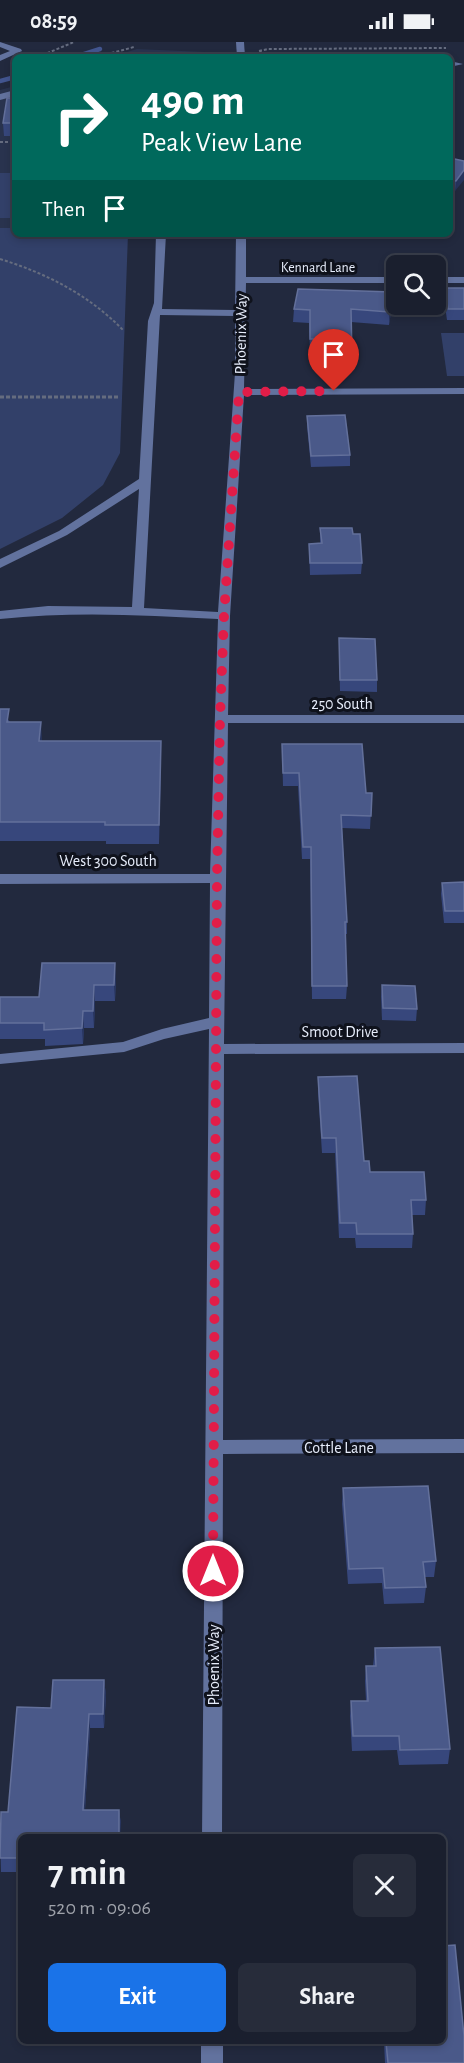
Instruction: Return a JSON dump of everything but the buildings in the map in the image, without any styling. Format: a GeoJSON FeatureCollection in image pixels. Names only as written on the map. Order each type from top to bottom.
{"type":"FeatureCollection","features":[{"type":"Feature","properties":{"kind":"street"},"geometry":{"type":"LineString","coordinates":[[0,44],[18,51],[0,58]]}},
{"type":"Feature","properties":{"kind":"street"},"geometry":{"type":"LineString","coordinates":[[138,611],[153,321],[159,303],[161,237]]}},
{"type":"Feature","properties":{"kind":"street","name":"Phoenix Way"},"geometry":{"type":"LineString","coordinates":[[212,1834],[217,878],[224,616],[239,392],[241,237]]}},
{"type":"Feature","properties":{"kind":"street","name":"Kennard Lane"},"geometry":{"type":"LineString","coordinates":[[241,280],[386,280]]}},
{"type":"Feature","properties":{"kind":"street"},"geometry":{"type":"LineString","coordinates":[[446,280],[464,280]]}},
{"type":"Feature","properties":{"kind":"street"},"geometry":{"type":"LineString","coordinates":[[156,312],[241,313]]}},
{"type":"Feature","properties":{"kind":"street"},"geometry":{"type":"LineString","coordinates":[[239,392],[464,391]]}},
{"type":"Feature","properties":{"kind":"street"},"geometry":{"type":"LineString","coordinates":[[0,564],[63,533],[145,480]]}},
{"type":"Feature","properties":{"kind":"street"},"geometry":{"type":"LineString","coordinates":[[0,615],[48,610],[138,611],[224,616]]}},
{"type":"Feature","properties":{"kind":"street","name":"250 South"},"geometry":{"type":"LineString","coordinates":[[220,719],[464,719]]}},
{"type":"Feature","properties":{"kind":"street","name":"West 300 South"},"geometry":{"type":"LineString","coordinates":[[0,879],[217,878]]}},
{"type":"Feature","properties":{"kind":"street"},"geometry":{"type":"LineString","coordinates":[[0,1059],[124,1047],[162,1034],[216,1022]]}},
{"type":"Feature","properties":{"kind":"street","name":"Smoot Drive"},"geometry":{"type":"LineString","coordinates":[[215,1049],[464,1048]]}},
{"type":"Feature","properties":{"kind":"street","name":"Cottle Lane"},"geometry":{"type":"LineString","coordinates":[[214,1447],[464,1446]]}},
{"type":"Feature","properties":{"kind":"street"},"geometry":{"type":"LineString","coordinates":[[212,2044],[212,2063]]}},
{"type":"Feature","properties":{"kind":"path"},"geometry":{"type":"LineString","coordinates":[[45,54],[74,42]]}},
{"type":"Feature","properties":{"kind":"path"},"geometry":{"type":"LineString","coordinates":[[109,54],[134,47]]}},
{"type":"Feature","properties":{"kind":"path"},"geometry":{"type":"LineString","coordinates":[[285,54],[260,53],[260,51],[268,49],[452,48]]}},
{"type":"Feature","properties":{"kind":"path"},"geometry":{"type":"LineString","coordinates":[[0,259],[25,266],[66,285],[114,319],[124,331]]}},
{"type":"Feature","properties":{"kind":"path"},"geometry":{"type":"LineString","coordinates":[[0,397],[118,397]]}},
{"type":"Feature","properties":{"kind":"shaded area"},"geometry":{"type":"Polygon","coordinates":[[[137,49],[205,52],[205,54],[120,54],[137,49]]]}},
{"type":"Feature","properties":{"kind":"shaded area"},"geometry":{"type":"Polygon","coordinates":[[[12,87],[12,228],[0,228],[0,90],[12,87]]]}},
{"type":"Feature","properties":{"kind":"shaded area"},"geometry":{"type":"Polygon","coordinates":[[[0,173],[12,173],[12,218],[0,218],[0,173]]]}},
{"type":"Feature","properties":{"kind":"shaded area"},"geometry":{"type":"Polygon","coordinates":[[[0,228],[12,228],[12,237],[128,237],[120,453],[103,485],[62,518],[0,549],[0,228]]]}},
{"type":"Feature","properties":{"kind":"shaded area"},"geometry":{"type":"Polygon","coordinates":[[[441,333],[464,333],[464,376],[447,376],[441,333]]]}},
{"type":"Feature","properties":{"kind":"waterway"},"geometry":{"type":"LineString","coordinates":[[84,54],[100,49]]}},
{"type":"Feature","properties":{"kind":"waterway"},"geometry":{"type":"LineString","coordinates":[[0,81],[12,78]]}},
{"type":"Feature","properties":{"kind":"route"},"geometry":{"type":"LineString","coordinates":[[213,1571],[215,1049],[220,719],[224,616],[239,392],[334,391]]}}]}
